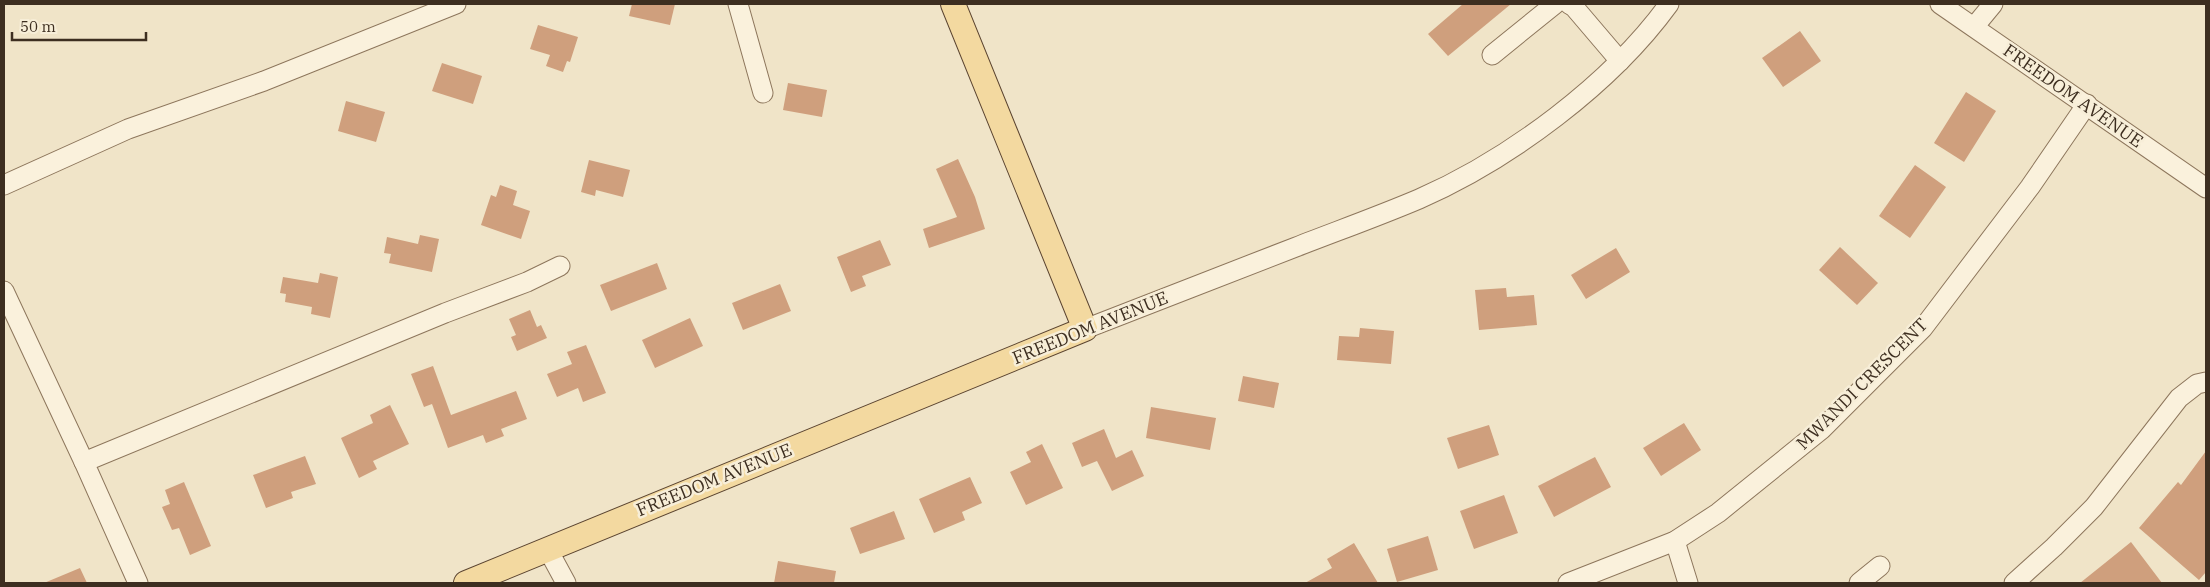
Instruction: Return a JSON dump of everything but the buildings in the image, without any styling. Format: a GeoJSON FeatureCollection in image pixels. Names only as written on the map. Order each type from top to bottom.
{"type":"FeatureCollection","features":[{"type":"Feature","properties":{"kind":"main road"},"geometry":{"type":"LineString","coordinates":[[953,4],[1085,329]]}},
{"type":"Feature","properties":{"kind":"main road","name":"FREEDOM AVENUE"},"geometry":{"type":"LineString","coordinates":[[466,583],[1085,329]]}},
{"type":"Feature","properties":{"kind":"street"},"geometry":{"type":"LineString","coordinates":[[4,185],[128,129],[264,81],[456,4]]}},
{"type":"Feature","properties":{"kind":"street"},"geometry":{"type":"LineString","coordinates":[[738,4],[763,94]]}},
{"type":"Feature","properties":{"kind":"street"},"geometry":{"type":"LineString","coordinates":[[1492,56],[1555,4]]}},
{"type":"Feature","properties":{"kind":"street"},"geometry":{"type":"LineString","coordinates":[[1569,4],[1574,6],[1620,61]]}},
{"type":"Feature","properties":{"kind":"street","name":"FREEDOM AVENUE"},"geometry":{"type":"LineString","coordinates":[[1085,329],[1420,198],[1489,163],[1556,116],[1620,61],[1669,4]]}},
{"type":"Feature","properties":{"kind":"street","name":"FREEDOM AVENUE"},"geometry":{"type":"LineString","coordinates":[[1940,4],[2206,188]]}},
{"type":"Feature","properties":{"kind":"street"},"geometry":{"type":"LineString","coordinates":[[1974,27],[1993,4]]}},
{"type":"Feature","properties":{"kind":"street","name":"MWANDI CRESCENT"},"geometry":{"type":"LineString","coordinates":[[1568,583],[1674,541],[1718,513],[1822,429],[1923,328],[2030,188],[2087,104]]}},
{"type":"Feature","properties":{"kind":"street"},"geometry":{"type":"LineString","coordinates":[[84,462],[445,313],[527,282],[560,266]]}},
{"type":"Feature","properties":{"kind":"street"},"geometry":{"type":"LineString","coordinates":[[4,291],[138,583]]}},
{"type":"Feature","properties":{"kind":"street"},"geometry":{"type":"LineString","coordinates":[[2014,583],[2094,507],[2180,398],[2197,384],[2206,382]]}},
{"type":"Feature","properties":{"kind":"street"},"geometry":{"type":"LineString","coordinates":[[1674,541],[1688,583]]}},
{"type":"Feature","properties":{"kind":"street"},"geometry":{"type":"LineString","coordinates":[[548,548],[566,583]]}},
{"type":"Feature","properties":{"kind":"street"},"geometry":{"type":"LineString","coordinates":[[1859,583],[1880,566]]}}]}
